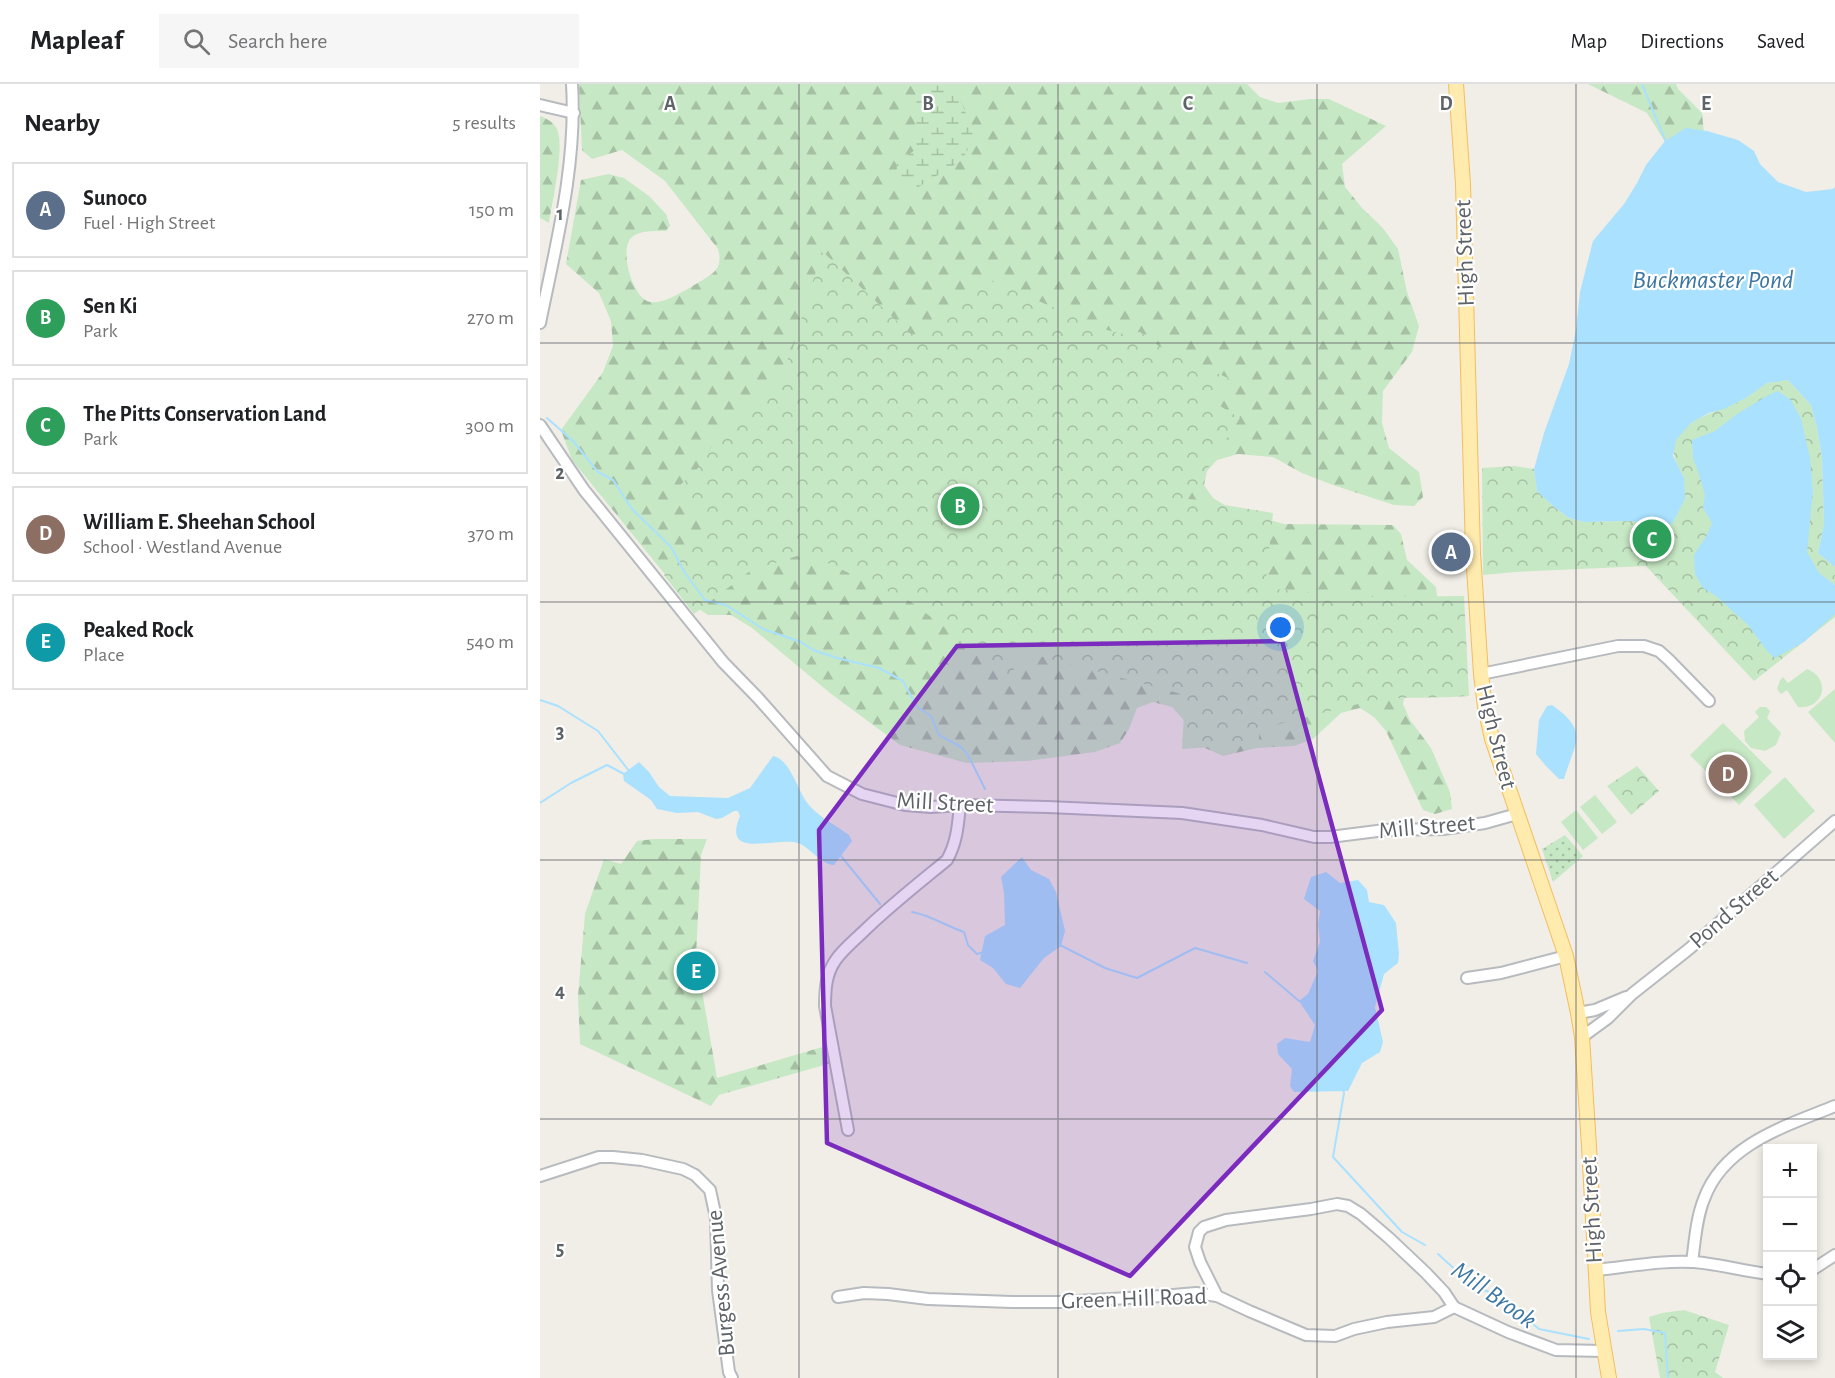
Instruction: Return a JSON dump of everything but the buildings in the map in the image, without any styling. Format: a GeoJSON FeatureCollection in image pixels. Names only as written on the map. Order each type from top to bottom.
{"type":"FeatureCollection","features":[{"type":"Feature","properties":{"kind":"main road","name":"High Street"},"geometry":{"type":"LineString","coordinates":[[1456,84],[1463,184],[1472,512],[1481,674],[1492,739],[1566,956],[1578,1012],[1582,1036],[1598,1312],[1609,1378]]}},
{"type":"Feature","properties":{"kind":"street"},"geometry":{"type":"LineString","coordinates":[[540,323],[568,180],[574,113],[572,84]]}},
{"type":"Feature","properties":{"kind":"street"},"geometry":{"type":"LineString","coordinates":[[540,105],[574,113]]}},
{"type":"Feature","properties":{"kind":"street","name":"Mill Street"},"geometry":{"type":"LineString","coordinates":[[540,425],[584,490],[723,662],[827,776],[862,794],[905,805],[931,807],[960,805],[1048,807],[1182,813],[1262,825],[1314,837],[1385,830],[1443,828],[1485,823],[1517,814]]}},
{"type":"Feature","properties":{"kind":"street"},"geometry":{"type":"LineString","coordinates":[[1481,674],[1618,646],[1644,646],[1659,651],[1709,701]]}},
{"type":"Feature","properties":{"kind":"street"},"geometry":{"type":"LineString","coordinates":[[848,1130],[825,1006],[825,988],[828,977],[834,961],[847,947],[886,910],[947,860],[956,837],[960,805]]}},
{"type":"Feature","properties":{"kind":"street","name":"Pond Street"},"geometry":{"type":"LineString","coordinates":[[1582,1036],[1594,1030],[1632,994],[1689,949],[1835,821]]}},
{"type":"Feature","properties":{"kind":"street"},"geometry":{"type":"LineString","coordinates":[[1467,978],[1501,973],[1566,956]]}},
{"type":"Feature","properties":{"kind":"street","name":"Pond Street"},"geometry":{"type":"LineString","coordinates":[[1578,1012],[1595,1010],[1632,994]]}},
{"type":"Feature","properties":{"kind":"street"},"geometry":{"type":"LineString","coordinates":[[1692,1262],[1698,1216],[1708,1189],[1718,1172],[1741,1150],[1754,1142],[1835,1106]]}},
{"type":"Feature","properties":{"kind":"street","name":"Burgess Avenue"},"geometry":{"type":"LineString","coordinates":[[540,1176],[599,1157],[613,1157],[642,1160],[683,1169],[695,1175],[710,1190],[716,1218],[718,1290],[729,1372],[732,1378]]}},
{"type":"Feature","properties":{"kind":"street"},"geometry":{"type":"LineString","coordinates":[[1217,1296],[1195,1247],[1198,1232],[1204,1227],[1226,1220],[1337,1204],[1348,1206],[1361,1214],[1389,1238],[1444,1292],[1454,1307],[1508,1332],[1556,1350],[1604,1351]]}},
{"type":"Feature","properties":{"kind":"street"},"geometry":{"type":"LineString","coordinates":[[1817,1267],[1835,1255]]}},
{"type":"Feature","properties":{"kind":"street"},"geometry":{"type":"LineString","coordinates":[[1596,1270],[1644,1264],[1692,1262],[1763,1273]]}},
{"type":"Feature","properties":{"kind":"street","name":"Green Hill Road"},"geometry":{"type":"LineString","coordinates":[[838,1297],[864,1293],[928,1299],[1012,1302],[1071,1301],[1196,1293],[1217,1296],[1306,1335],[1335,1336],[1354,1329],[1387,1322],[1434,1317],[1454,1307]]}},
{"type":"Feature","properties":{"kind":"highlighted area"},"geometry":{"type":"Polygon","coordinates":[[[1282,641],[1382,1010],[1130,1276],[827,1143],[819,830],[957,646],[1282,641]]]}},
{"type":"Feature","properties":{"kind":"green space"},"geometry":{"type":"Polygon","coordinates":[[[579,84],[1247,84],[1260,97],[1278,103],[1329,99],[1386,126],[1342,164],[1345,187],[1382,227],[1398,249],[1407,292],[1419,326],[1412,352],[1383,391],[1382,423],[1389,448],[1419,472],[1423,497],[1414,506],[1394,505],[1302,473],[1273,457],[1238,454],[1217,460],[1207,471],[1204,485],[1213,498],[1231,509],[1284,524],[1393,525],[1401,534],[1407,560],[1436,587],[1439,615],[1407,683],[1403,704],[1410,720],[1431,748],[1450,792],[1452,809],[1435,814],[1423,810],[1386,731],[1374,717],[1360,708],[1341,713],[1313,739],[1294,746],[1257,748],[1223,756],[1194,743],[1189,726],[1172,707],[1153,702],[1137,708],[1129,729],[1120,743],[1095,752],[1027,761],[967,763],[900,745],[830,693],[752,628],[731,615],[708,615],[685,599],[572,460],[561,430],[603,372],[613,346],[611,321],[599,293],[566,264],[581,180],[608,174],[624,178],[649,196],[666,214],[670,226],[666,231],[634,235],[628,244],[627,263],[630,274],[638,293],[644,299],[650,302],[662,301],[706,278],[719,265],[718,249],[665,181],[622,150],[592,159],[582,150],[579,84]]]}},
{"type":"Feature","properties":{"kind":"green space"},"geometry":{"type":"Polygon","coordinates":[[[941,84],[948,86],[959,97],[974,138],[962,160],[917,188],[896,183],[897,164],[916,149],[914,104],[925,89],[941,84]]]}},
{"type":"Feature","properties":{"kind":"green space"},"geometry":{"type":"Polygon","coordinates":[[[1588,84],[1676,84],[1678,89],[1702,113],[1704,134],[1669,148],[1647,113],[1588,84]]]}},
{"type":"Feature","properties":{"kind":"green space"},"geometry":{"type":"Polygon","coordinates":[[[540,116],[555,126],[560,145],[558,173],[549,223],[540,218],[540,116]]]}},
{"type":"Feature","properties":{"kind":"green space"},"geometry":{"type":"Polygon","coordinates":[[[822,251],[913,336],[925,324],[951,310],[989,280],[1107,330],[1130,336],[1140,332],[1171,353],[1228,378],[1215,403],[1240,418],[1188,499],[1273,513],[1265,588],[1358,597],[1464,596],[1469,696],[1374,700],[1259,729],[1259,744],[1182,749],[1185,695],[1017,650],[1012,678],[911,602],[806,553],[750,571],[694,614],[664,575],[710,529],[675,490],[698,468],[730,419],[779,378],[791,354],[822,251]]]}},
{"type":"Feature","properties":{"kind":"green space"},"geometry":{"type":"Polygon","coordinates":[[[1788,380],[1811,405],[1817,428],[1822,457],[1824,524],[1818,553],[1835,567],[1835,617],[1754,681],[1646,566],[1483,575],[1482,468],[1514,466],[1534,469],[1537,491],[1569,518],[1584,522],[1671,523],[1684,478],[1673,449],[1682,431],[1699,419],[1747,397],[1765,384],[1788,380]]]}},
{"type":"Feature","properties":{"kind":"green space"},"geometry":{"type":"Polygon","coordinates":[[[1807,669],[1820,680],[1822,693],[1814,704],[1798,707],[1787,690],[1781,694],[1777,689],[1783,677],[1788,683],[1807,669]]]}},
{"type":"Feature","properties":{"kind":"green space"},"geometry":{"type":"Polygon","coordinates":[[[1835,689],[1835,743],[1808,712],[1835,689]]]}},
{"type":"Feature","properties":{"kind":"green space"},"geometry":{"type":"Polygon","coordinates":[[[1760,707],[1766,707],[1770,711],[1767,718],[1781,733],[1776,745],[1765,751],[1751,748],[1745,741],[1744,731],[1759,717],[1755,712],[1760,707]]]}},
{"type":"Feature","properties":{"kind":"green space"},"geometry":{"type":"Polygon","coordinates":[[[1723,723],[1772,772],[1739,805],[1690,755],[1723,723]]]}},
{"type":"Feature","properties":{"kind":"green space"},"geometry":{"type":"Polygon","coordinates":[[[1637,766],[1659,791],[1631,815],[1607,786],[1637,766]]]}},
{"type":"Feature","properties":{"kind":"green space"},"geometry":{"type":"Polygon","coordinates":[[[1785,777],[1815,811],[1784,839],[1754,805],[1785,777]]]}},
{"type":"Feature","properties":{"kind":"green space"},"geometry":{"type":"Polygon","coordinates":[[[1595,795],[1617,822],[1602,834],[1580,807],[1595,795]]]}},
{"type":"Feature","properties":{"kind":"green space"},"geometry":{"type":"Polygon","coordinates":[[[1576,810],[1598,838],[1583,850],[1561,822],[1576,810]]]}},
{"type":"Feature","properties":{"kind":"green space"},"geometry":{"type":"Polygon","coordinates":[[[1565,835],[1583,856],[1553,882],[1542,849],[1565,835]]]}},
{"type":"Feature","properties":{"kind":"green space"},"geometry":{"type":"Polygon","coordinates":[[[707,839],[701,855],[696,956],[717,1078],[829,1045],[835,1062],[719,1095],[711,1106],[580,1044],[578,996],[585,914],[604,859],[621,864],[637,841],[707,839]]]}},
{"type":"Feature","properties":{"kind":"green space"},"geometry":{"type":"Polygon","coordinates":[[[1684,1310],[1729,1325],[1715,1372],[1723,1378],[1660,1378],[1649,1317],[1684,1310]]]}},
{"type":"Feature","properties":{"kind":"water","name":"Buckmaster Pond"},"geometry":{"type":"Polygon","coordinates":[[[1686,128],[1738,140],[1754,151],[1760,164],[1778,182],[1806,192],[1835,187],[1835,567],[1818,553],[1824,524],[1822,457],[1817,428],[1811,405],[1788,380],[1767,383],[1746,398],[1724,409],[1709,413],[1691,423],[1676,440],[1673,456],[1684,478],[1685,499],[1672,524],[1629,521],[1584,522],[1569,518],[1537,491],[1534,469],[1544,433],[1569,364],[1580,292],[1593,241],[1624,204],[1646,165],[1665,141],[1686,128]]]}},
{"type":"Feature","properties":{"kind":"water"},"geometry":{"type":"Polygon","coordinates":[[[1777,391],[1790,399],[1801,419],[1810,458],[1813,491],[1807,552],[1819,573],[1835,585],[1835,614],[1804,642],[1775,658],[1748,625],[1716,596],[1703,588],[1695,574],[1694,555],[1712,523],[1703,508],[1705,495],[1693,458],[1692,440],[1715,431],[1737,414],[1777,391]]]}},
{"type":"Feature","properties":{"kind":"water"},"geometry":{"type":"Polygon","coordinates":[[[1552,705],[1564,714],[1575,730],[1575,746],[1564,779],[1559,779],[1536,754],[1539,720],[1547,706],[1552,705]]]}},
{"type":"Feature","properties":{"kind":"water"},"geometry":{"type":"Polygon","coordinates":[[[773,756],[788,767],[808,804],[849,835],[852,841],[834,865],[824,862],[798,843],[754,844],[744,842],[738,838],[736,830],[740,816],[738,811],[716,819],[698,812],[677,813],[657,809],[651,800],[624,781],[623,774],[639,762],[659,787],[670,796],[728,798],[750,788],[773,756]]]}},
{"type":"Feature","properties":{"kind":"water"},"geometry":{"type":"Polygon","coordinates":[[[1022,857],[1031,870],[1049,879],[1056,892],[1065,931],[1061,946],[1044,958],[1020,988],[1006,984],[993,968],[980,960],[985,936],[1005,925],[1001,877],[1022,857]]]}},
{"type":"Feature","properties":{"kind":"water"},"geometry":{"type":"Polygon","coordinates":[[[1326,872],[1340,883],[1358,880],[1367,890],[1369,902],[1384,905],[1396,923],[1398,963],[1384,974],[1375,1007],[1383,1042],[1380,1052],[1362,1063],[1348,1091],[1294,1092],[1290,1086],[1292,1069],[1278,1054],[1277,1044],[1285,1038],[1310,1042],[1315,1025],[1299,1001],[1308,994],[1318,971],[1313,961],[1320,942],[1318,925],[1320,911],[1304,899],[1311,877],[1326,872]]]}},
{"type":"Feature","properties":{"kind":"waterway"},"geometry":{"type":"LineString","coordinates":[[1642,84],[1666,142]]}},
{"type":"Feature","properties":{"kind":"waterway"},"geometry":{"type":"LineString","coordinates":[[547,418],[573,441],[598,472],[613,480],[632,509],[671,547],[685,573],[705,600],[726,605],[763,629],[801,642],[813,650],[879,668],[903,681],[917,707],[931,716],[939,735],[961,747],[968,755],[985,789]]}},
{"type":"Feature","properties":{"kind":"waterway"},"geometry":{"type":"LineString","coordinates":[[540,700],[558,706],[598,731],[629,771]]}},
{"type":"Feature","properties":{"kind":"waterway","name":"Mill Brook"},"geometry":{"type":"LineString","coordinates":[[540,803],[571,783],[607,765],[626,775]]}},
{"type":"Feature","properties":{"kind":"waterway","name":"Mill Brook"},"geometry":{"type":"LineString","coordinates":[[841,856],[880,904]]}},
{"type":"Feature","properties":{"kind":"waterway","name":"Mill Brook"},"geometry":{"type":"LineString","coordinates":[[912,912],[964,932],[968,945],[977,954],[984,952]]}},
{"type":"Feature","properties":{"kind":"waterway","name":"Mill Brook"},"geometry":{"type":"LineString","coordinates":[[1060,945],[1105,968],[1137,978],[1195,948],[1247,963]]}},
{"type":"Feature","properties":{"kind":"waterway","name":"Mill Brook"},"geometry":{"type":"LineString","coordinates":[[1265,972],[1299,1001]]}},
{"type":"Feature","properties":{"kind":"waterway","name":"Mill Brook"},"geometry":{"type":"LineString","coordinates":[[1343,1090],[1333,1157],[1402,1232],[1425,1245]]}},
{"type":"Feature","properties":{"kind":"waterway","name":"Mill Brook"},"geometry":{"type":"LineString","coordinates":[[1438,1254],[1471,1284],[1500,1297],[1539,1329],[1589,1339]]}},
{"type":"Feature","properties":{"kind":"waterway","name":"Mill Brook"},"geometry":{"type":"LineString","coordinates":[[1618,1331],[1644,1329],[1665,1333],[1668,1378]]}},
{"type":"Feature","properties":{"kind":"place","name":"Sen Ki"},"geometry":{"type":"Point","coordinates":[960,506]}},
{"type":"Feature","properties":{"kind":"place","name":"The Pitts Conservation Land"},"geometry":{"type":"Point","coordinates":[1652,539]}},
{"type":"Feature","properties":{"kind":"place","name":"Sunoco"},"geometry":{"type":"Point","coordinates":[1451,552]}},
{"type":"Feature","properties":{"kind":"place","name":"William E. Sheehan School"},"geometry":{"type":"Point","coordinates":[1728,774]}},
{"type":"Feature","properties":{"kind":"place","name":"Peaked Rock"},"geometry":{"type":"Point","coordinates":[696,971]}}]}
